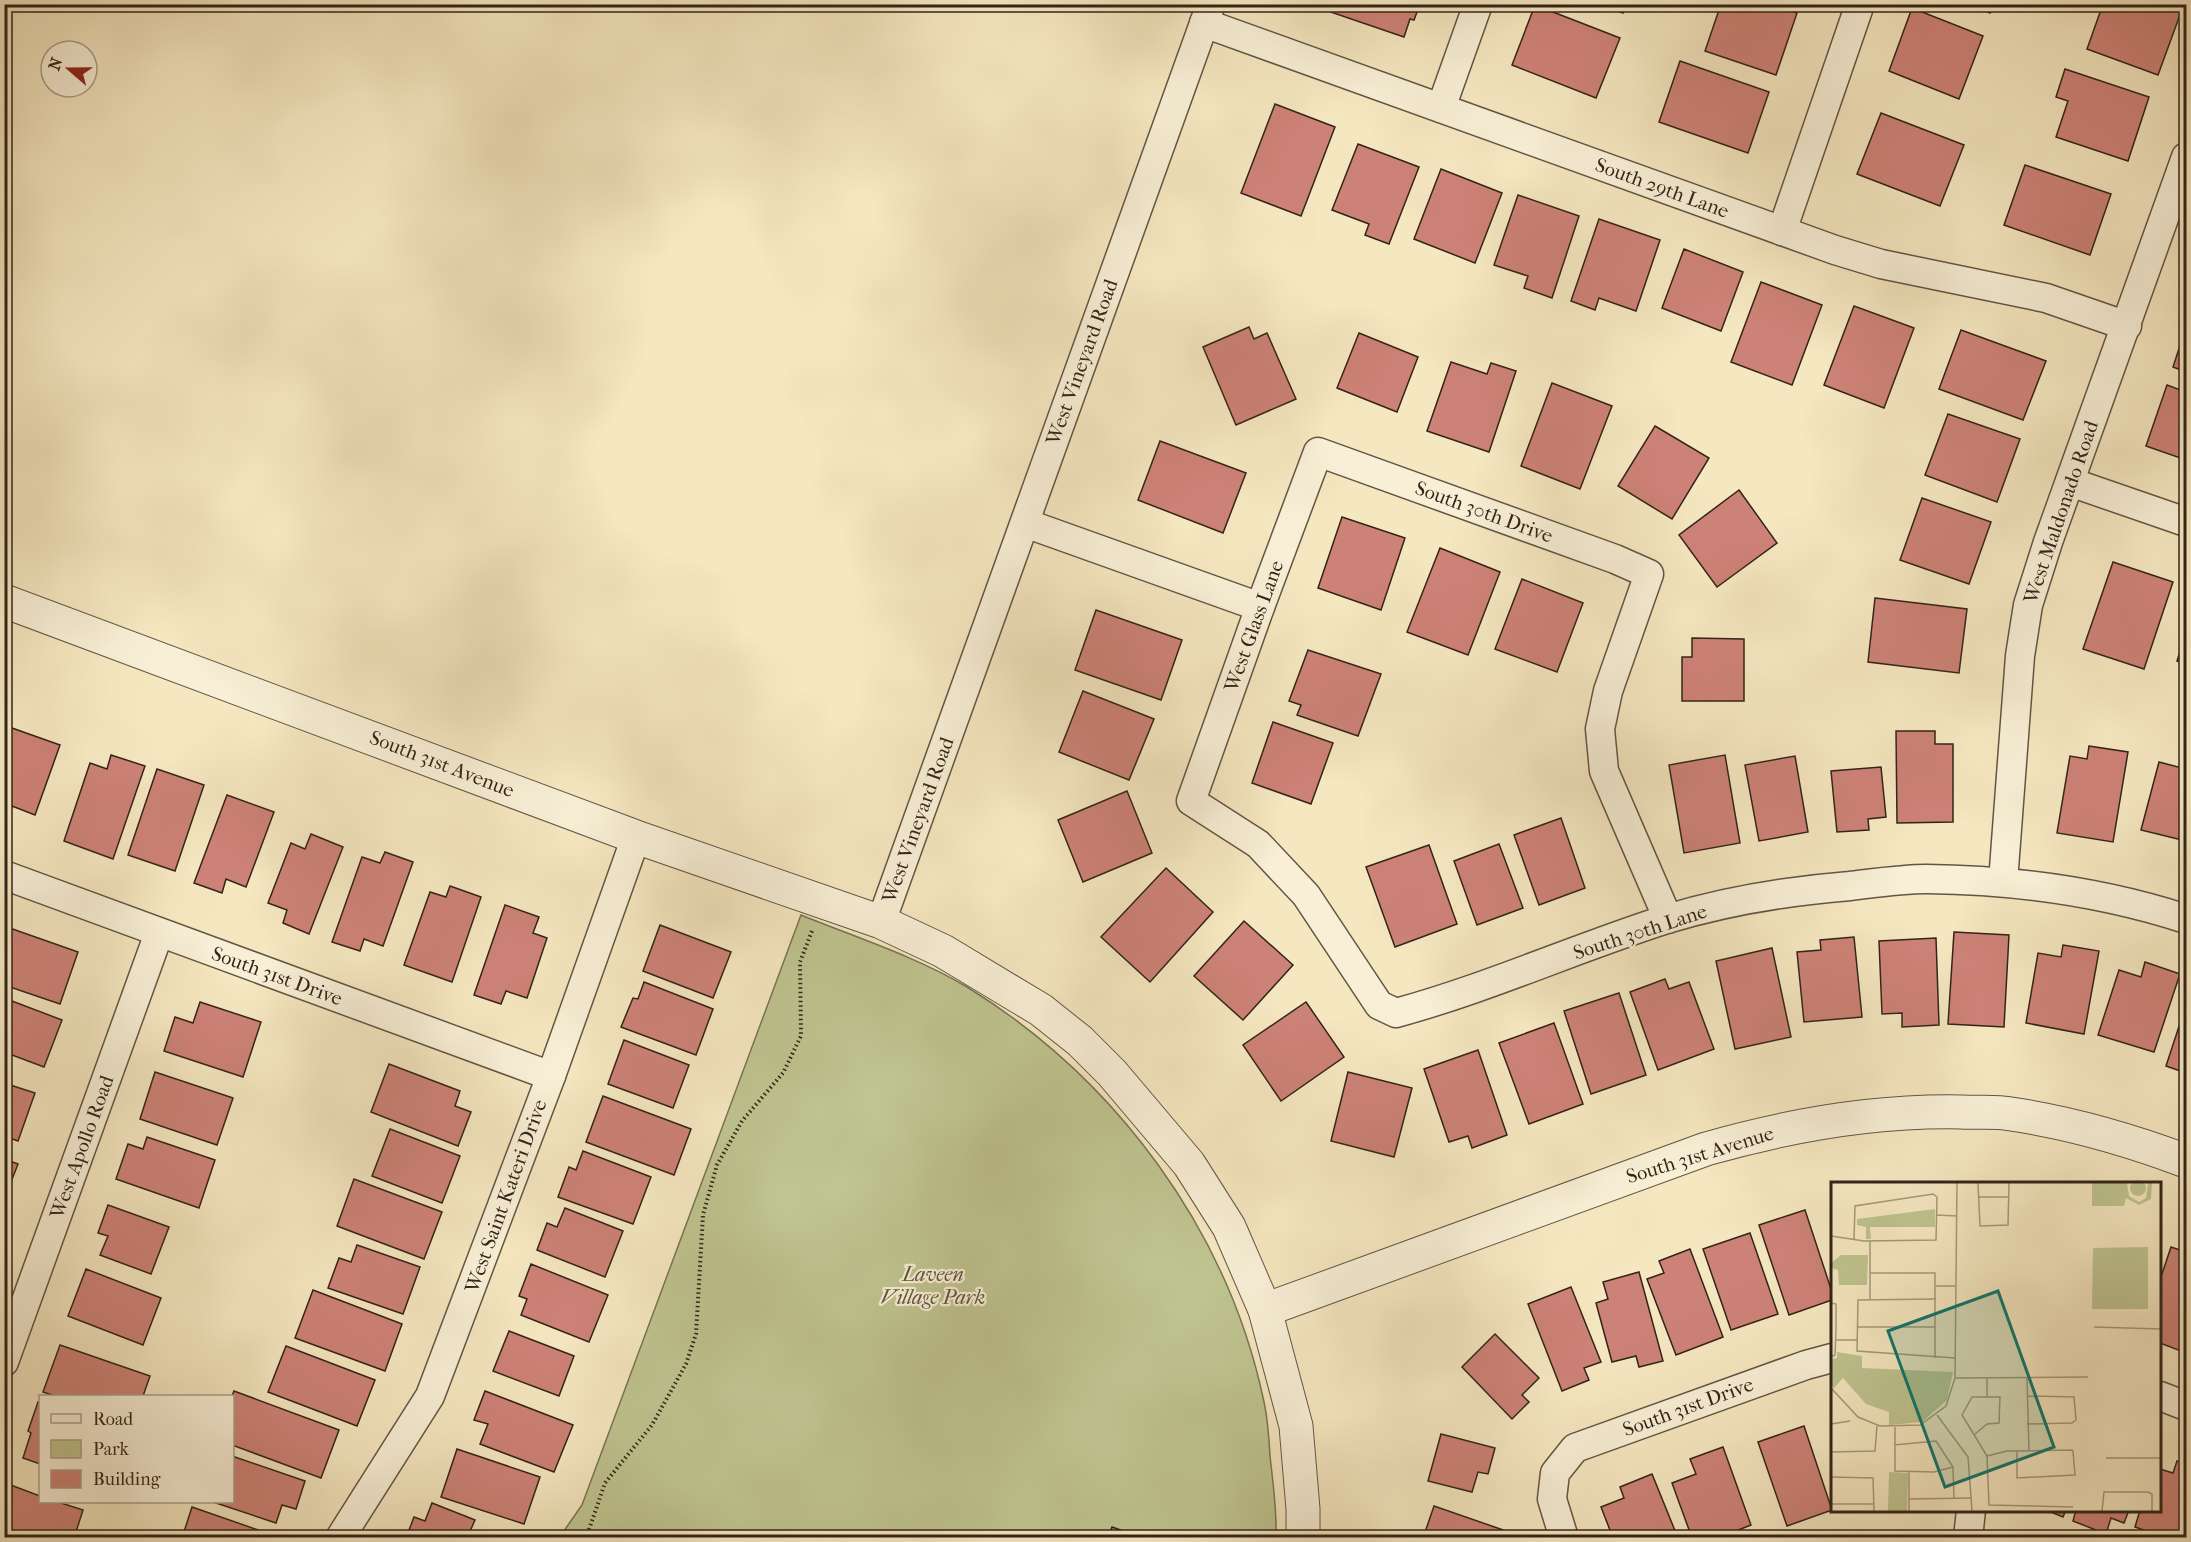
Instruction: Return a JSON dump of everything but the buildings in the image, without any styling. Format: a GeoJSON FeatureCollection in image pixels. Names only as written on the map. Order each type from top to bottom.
{"type":"FeatureCollection","features":[{"type":"Feature","properties":{"kind":"street"},"geometry":{"type":"LineString","coordinates":[[1441,108],[1478,4]]}},
{"type":"Feature","properties":{"kind":"street"},"geometry":{"type":"LineString","coordinates":[[1782,231],[1860,4]]}},
{"type":"Feature","properties":{"kind":"street","name":"South 29th Lane"},"geometry":{"type":"LineString","coordinates":[[1208,14],[1441,108],[1782,231],[1881,264],[2046,298],[2127,326]]}},
{"type":"Feature","properties":{"kind":"street","name":"West Vineyard Road"},"geometry":{"type":"LineString","coordinates":[[1208,14],[881,922],[944,951],[1041,1010],[1080,1041],[1113,1073],[1189,1164],[1229,1227],[1265,1310],[1296,1426],[1303,1509],[1303,1538]]}},
{"type":"Feature","properties":{"kind":"street","name":"West Maldonado Road"},"geometry":{"type":"LineString","coordinates":[[2003,882],[2020,656],[2028,605],[2187,157]]}},
{"type":"Feature","properties":{"kind":"street","name":"South 30th Drive"},"geometry":{"type":"LineString","coordinates":[[1318,452],[1614,559],[1649,574],[1608,692],[1600,729],[1604,771],[1668,919]]}},
{"type":"Feature","properties":{"kind":"street","name":"West Glass Lane"},"geometry":{"type":"LineString","coordinates":[[1191,801],[1318,452]]}},
{"type":"Feature","properties":{"kind":"street"},"geometry":{"type":"LineString","coordinates":[[2070,482],[2187,522]]}},
{"type":"Feature","properties":{"kind":"street"},"geometry":{"type":"LineString","coordinates":[[1024,523],[1260,607]]}},
{"type":"Feature","properties":{"kind":"street","name":"South 31st Avenue"},"geometry":{"type":"LineString","coordinates":[[4,601],[636,837],[881,922]]}},
{"type":"Feature","properties":{"kind":"street","name":"South 30th Lane"},"geometry":{"type":"LineString","coordinates":[[1191,801],[1258,844],[1306,895],[1378,1005],[1396,1013],[1437,1002],[1668,919],[1793,891],[1925,879],[2003,882],[2072,891],[2144,905],[2187,919]]}},
{"type":"Feature","properties":{"kind":"street","name":"West Saint Kateri Drive"},"geometry":{"type":"LineString","coordinates":[[340,1538],[430,1396],[551,1076],[636,837]]}},
{"type":"Feature","properties":{"kind":"street","name":"South 31st Drive"},"geometry":{"type":"LineString","coordinates":[[4,874],[551,1076]]}},
{"type":"Feature","properties":{"kind":"street","name":"West Apollo Road"},"geometry":{"type":"LineString","coordinates":[[4,1362],[159,933]]}},
{"type":"Feature","properties":{"kind":"street","name":"South 31st Avenue"},"geometry":{"type":"LineString","coordinates":[[1265,1310],[1706,1149],[1759,1134],[1834,1119],[1927,1112],[2009,1113],[2069,1124],[2142,1145],[2187,1161]]}},
{"type":"Feature","properties":{"kind":"street","name":"South 31st Drive"},"geometry":{"type":"LineString","coordinates":[[1564,1538],[1551,1499],[1555,1473],[1575,1448],[1806,1365],[1831,1359]]}},
{"type":"Feature","properties":{"kind":"street"},"geometry":{"type":"LineString","coordinates":[[2161,1396],[2187,1406]]}},
{"type":"Feature","properties":{"kind":"street"},"geometry":{"type":"LineString","coordinates":[[1968,1538],[1971,1512]]}},
{"type":"Feature","properties":{"kind":"path"},"geometry":{"type":"LineString","coordinates":[[586,1538],[605,1483],[652,1425],[686,1364],[696,1334],[703,1215],[714,1175],[717,1165],[742,1121],[783,1073],[801,1036],[800,962],[812,931]]}},
{"type":"Feature","properties":{"kind":"green space","name":"Laveen Village Park"},"geometry":{"type":"Polygon","coordinates":[[[801,915],[928,966],[967,987],[1021,1024],[1071,1066],[1117,1113],[1158,1164],[1193,1219],[1223,1278],[1247,1339],[1264,1402],[1276,1537],[559,1538],[582,1505],[801,915]]]}}]}
